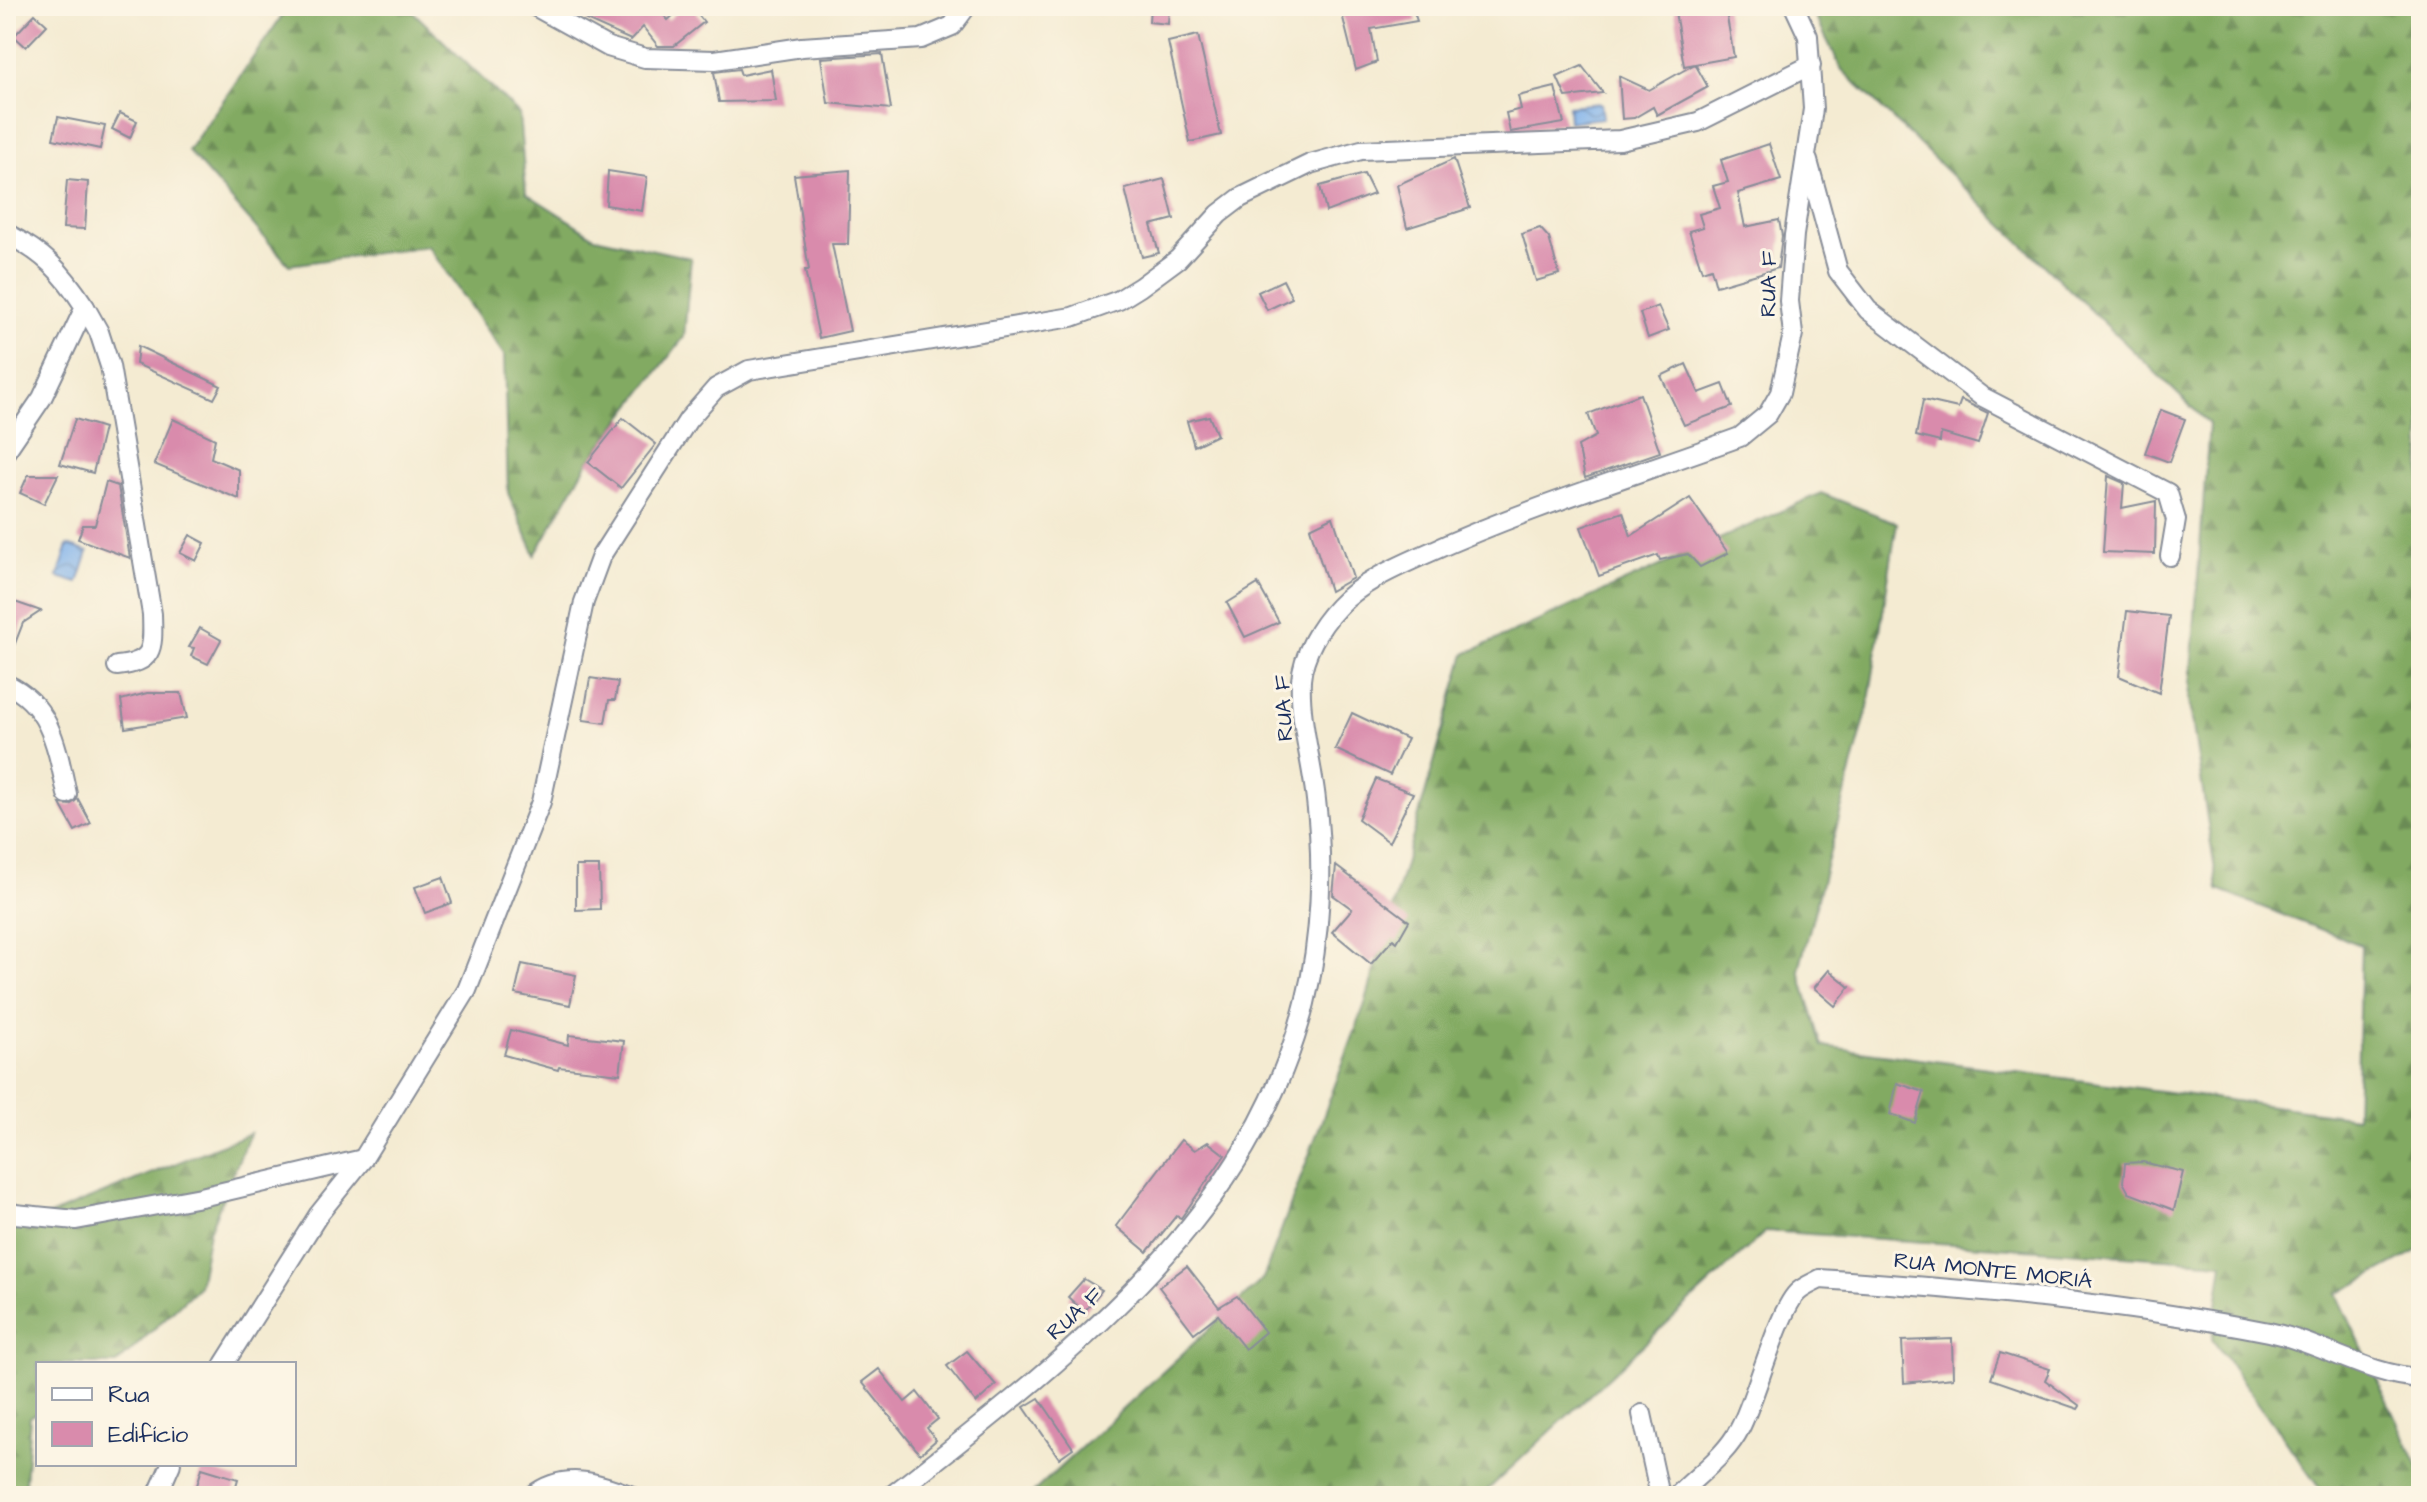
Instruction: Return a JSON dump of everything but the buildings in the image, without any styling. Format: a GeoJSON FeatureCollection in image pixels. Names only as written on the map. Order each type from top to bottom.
{"type":"FeatureCollection","features":[{"type":"Feature","properties":{"kind":"street"},"geometry":{"type":"LineString","coordinates":[[534,6],[608,47],[645,58],[715,60],[802,47],[921,39],[952,26],[967,6]]}},
{"type":"Feature","properties":{"kind":"street","name":"RUA F"},"geometry":{"type":"LineString","coordinates":[[891,1496],[1025,1391],[1118,1308],[1184,1233],[1221,1183],[1262,1116],[1293,1043],[1315,952],[1319,912],[1317,807],[1301,679],[1308,651],[1339,605],[1397,567],[1525,513],[1740,437],[1768,414],[1780,393],[1793,334],[1789,301],[1805,150],[1813,109],[1808,36],[1794,6]]}},
{"type":"Feature","properties":{"kind":"street"},"geometry":{"type":"LineString","coordinates":[[225,1362],[319,1214],[363,1159],[467,990],[541,802],[584,602],[601,556],[688,420],[716,388],[749,370],[1072,317],[1108,304],[1160,274],[1219,214],[1240,198],[1310,164],[1361,150],[1620,140],[1698,122],[1811,65]]}},
{"type":"Feature","properties":{"kind":"street"},"geometry":{"type":"LineString","coordinates":[[1805,150],[1831,254],[1838,271],[1859,301],[1936,365],[1981,396],[2168,493],[2176,520],[2170,556]]}},
{"type":"Feature","properties":{"kind":"street"},"geometry":{"type":"LineString","coordinates":[[6,233],[40,252],[65,276],[99,332],[110,366],[152,614],[153,642],[148,656],[137,664],[117,666]]}},
{"type":"Feature","properties":{"kind":"street"},"geometry":{"type":"LineString","coordinates":[[6,451],[42,398],[85,307]]}},
{"type":"Feature","properties":{"kind":"street"},"geometry":{"type":"LineString","coordinates":[[6,684],[27,693],[41,709],[67,794]]}},
{"type":"Feature","properties":{"kind":"street"},"geometry":{"type":"LineString","coordinates":[[6,1209],[15,1214],[76,1220],[201,1197],[363,1159]]}},
{"type":"Feature","properties":{"kind":"street","name":"RUA MONTE MORIÁ"},"geometry":{"type":"LineString","coordinates":[[1677,1496],[1718,1459],[1739,1431],[1769,1359],[1780,1319],[1796,1292],[1820,1279],[2083,1304],[2213,1322],[2274,1333],[2386,1372],[2421,1378]]}},
{"type":"Feature","properties":{"kind":"street"},"geometry":{"type":"LineString","coordinates":[[1642,1414],[1660,1496]]}},
{"type":"Feature","properties":{"kind":"street"},"geometry":{"type":"LineString","coordinates":[[157,1496],[170,1466]]}},
{"type":"Feature","properties":{"kind":"street"},"geometry":{"type":"LineString","coordinates":[[532,1496],[547,1486],[581,1480],[632,1496]]}},
{"type":"Feature","properties":{"kind":"green space"},"geometry":{"type":"Polygon","coordinates":[[[289,6],[407,6],[519,114],[526,193],[595,237],[691,258],[684,337],[588,462],[535,555],[508,493],[504,355],[428,246],[289,265],[188,151],[289,6]]]}},
{"type":"Feature","properties":{"kind":"green space"},"geometry":{"type":"Polygon","coordinates":[[[1810,6],[2421,6],[2421,1249],[2337,1294],[2421,1473],[2421,1496],[2325,1496],[2212,1339],[2223,1263],[1766,1231],[1481,1496],[1029,1496],[1263,1279],[1365,1004],[1465,654],[1821,493],[1897,523],[1868,707],[1799,970],[1822,1046],[2356,1117],[2361,945],[2218,890],[2189,700],[2209,424],[1842,70],[1810,6]]]}},
{"type":"Feature","properties":{"kind":"green space"},"geometry":{"type":"Polygon","coordinates":[[[250,1133],[209,1231],[199,1286],[119,1362],[36,1362],[36,1413],[30,1417],[24,1496],[6,1496],[6,1233],[250,1133]]]}},
{"type":"Feature","properties":{"kind":"water"},"geometry":{"type":"Polygon","coordinates":[[[1601,103],[1603,118],[1569,122],[1568,106],[1601,103]]]}},
{"type":"Feature","properties":{"kind":"water"},"geometry":{"type":"Polygon","coordinates":[[[68,545],[88,552],[78,583],[58,577],[68,545]]]}}]}
